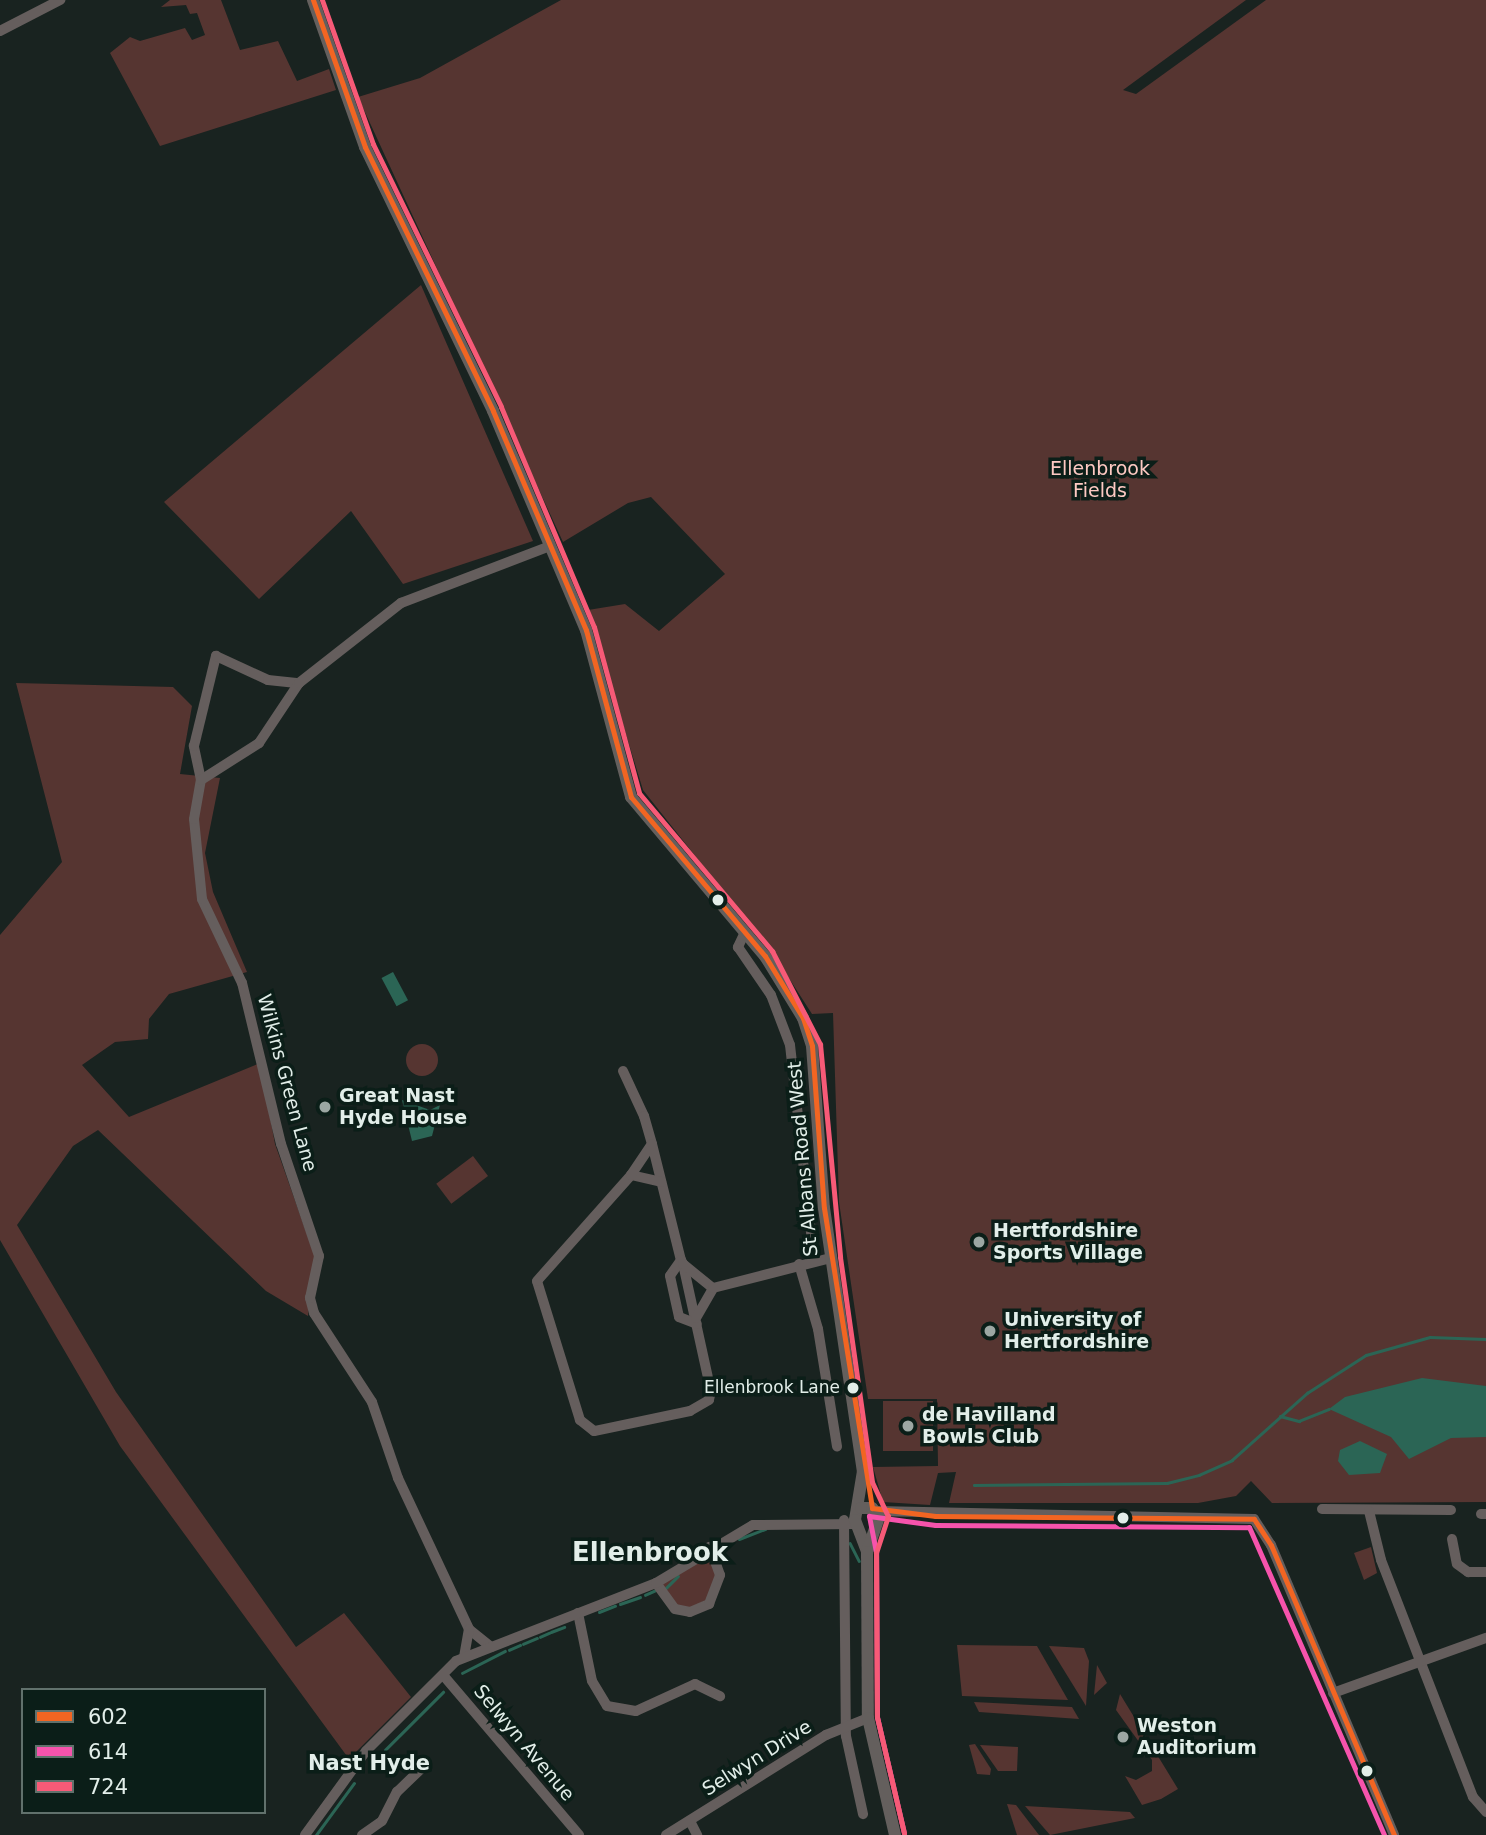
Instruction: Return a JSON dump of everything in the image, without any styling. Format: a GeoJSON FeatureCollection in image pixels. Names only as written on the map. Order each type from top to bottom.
{"type":"FeatureCollection","features":[{"type":"Feature","properties":{"kind":"main road","name":"St Albans Road West"},"geometry":{"type":"LineString","coordinates":[[313,0],[365,147],[493,411],[586,630],[631,797],[648,824],[745,932],[791,998],[812,1046],[831,1258],[864,1484],[868,1718],[895,1835]]}},
{"type":"Feature","properties":{"kind":"street"},"geometry":{"type":"LineString","coordinates":[[0,31],[60,0]]}},
{"type":"Feature","properties":{"kind":"street"},"geometry":{"type":"LineString","coordinates":[[299,683],[268,680],[216,656],[194,746],[201,780],[259,743],[299,683],[401,603],[550,546]]}},
{"type":"Feature","properties":{"kind":"street","name":"Wilkins Green Lane"},"geometry":{"type":"LineString","coordinates":[[201,780],[194,819],[202,899],[242,983],[281,1144],[319,1256],[310,1298],[314,1313],[372,1402],[398,1478],[469,1629],[491,1647]]}},
{"type":"Feature","properties":{"kind":"street","name":"St Albans Road West"},"geometry":{"type":"LineString","coordinates":[[745,932],[738,947],[771,996],[790,1045],[814,1260]]}},
{"type":"Feature","properties":{"kind":"street"},"geometry":{"type":"LineString","coordinates":[[623,1071],[652,1144],[696,1321],[709,1400],[690,1410],[602,1432],[585,1426],[537,1281],[631,1175],[652,1144]]}},
{"type":"Feature","properties":{"kind":"street"},"geometry":{"type":"LineString","coordinates":[[631,1175],[661,1182]]}},
{"type":"Feature","properties":{"kind":"street"},"geometry":{"type":"LineString","coordinates":[[696,1321],[713,1288],[814,1260],[831,1258]]}},
{"type":"Feature","properties":{"kind":"street"},"geometry":{"type":"LineString","coordinates":[[682,1262],[713,1288]]}},
{"type":"Feature","properties":{"kind":"street"},"geometry":{"type":"LineString","coordinates":[[799,1264],[818,1329],[837,1446]]}},
{"type":"Feature","properties":{"kind":"street"},"geometry":{"type":"LineString","coordinates":[[1322,1509],[1451,1510]]}},
{"type":"Feature","properties":{"kind":"street"},"geometry":{"type":"LineString","coordinates":[[1369,1511],[1381,1560],[1422,1656],[1473,1797],[1486,1812]]}},
{"type":"Feature","properties":{"kind":"street"},"geometry":{"type":"LineString","coordinates":[[305,1835],[366,1751],[464,1657],[656,1583],[710,1547],[754,1525],[935,1516],[1249,1516],[1267,1535],[1394,1835]]}},
{"type":"Feature","properties":{"kind":"street","name":"St Albans Road West"},"geometry":{"type":"LineString","coordinates":[[863,1814],[846,1724],[864,1519]]}},
{"type":"Feature","properties":{"kind":"street"},"geometry":{"type":"LineString","coordinates":[[1452,1539],[1457,1564],[1468,1572],[1486,1572]]}},
{"type":"Feature","properties":{"kind":"street"},"geometry":{"type":"LineString","coordinates":[[656,1583],[675,1609],[690,1612],[709,1604],[720,1575],[710,1547]]}},
{"type":"Feature","properties":{"kind":"street"},"geometry":{"type":"LineString","coordinates":[[578,1613],[592,1681],[607,1706],[636,1711],[695,1684],[720,1696]]}},
{"type":"Feature","properties":{"kind":"street"},"geometry":{"type":"LineString","coordinates":[[464,1657],[469,1629]]}},
{"type":"Feature","properties":{"kind":"street"},"geometry":{"type":"LineString","coordinates":[[1333,1693],[1422,1656],[1486,1637]]}},
{"type":"Feature","properties":{"kind":"street","name":"Selwyn Avenue"},"geometry":{"type":"LineString","coordinates":[[443,1675],[579,1835]]}},
{"type":"Feature","properties":{"kind":"street","name":"Selwyn Drive"},"geometry":{"type":"LineString","coordinates":[[666,1835],[846,1724],[868,1718]]}},
{"type":"Feature","properties":{"kind":"street"},"geometry":{"type":"LineString","coordinates":[[362,1835],[382,1821],[397,1792],[424,1766]]}},
{"type":"Feature","properties":{"kind":"street"},"geometry":{"type":"LineString","coordinates":[[690,1821],[697,1835]]}},
{"type":"Feature","properties":{"kind":"green space"},"geometry":{"type":"Polygon","coordinates":[[[170,0],[221,0],[240,50],[278,41],[297,81],[329,69],[336,90],[160,146],[110,53],[130,37],[140,41],[185,28],[192,40],[205,35],[197,13],[190,14],[186,5],[161,7],[170,0]]]}},
{"type":"Feature","properties":{"kind":"green space","name":"Ellenbrook Fields"},"geometry":{"type":"Polygon","coordinates":[[[561,0],[1246,0],[1123,90],[1136,94],[1266,0],[1486,0],[1486,1502],[1272,1503],[1251,1481],[1236,1496],[1198,1503],[949,1503],[956,1472],[938,1473],[930,1505],[883,1502],[873,1467],[938,1466],[937,1399],[868,1399],[839,1202],[833,1013],[812,1014],[776,958],[643,790],[588,610],[625,604],[659,631],[725,574],[651,497],[628,503],[563,542],[358,97],[420,78],[561,0]]]}},
{"type":"Feature","properties":{"kind":"green space"},"geometry":{"type":"Polygon","coordinates":[[[421,285],[533,541],[403,584],[351,511],[259,599],[164,502],[421,285]]]}},
{"type":"Feature","properties":{"kind":"green space"},"geometry":{"type":"Polygon","coordinates":[[[16,683],[173,687],[192,706],[180,774],[220,778],[205,853],[213,892],[247,972],[169,994],[149,1019],[148,1039],[115,1042],[82,1065],[129,1117],[260,1063],[275,1144],[315,1257],[308,1316],[266,1291],[98,1130],[73,1146],[17,1225],[116,1392],[296,1647],[344,1613],[411,1697],[349,1759],[120,1446],[0,1240],[0,935],[62,862],[16,683]]]}},
{"type":"Feature","properties":{"kind":"green space"},"geometry":{"type":"Polygon","coordinates":[[[422,1044],[433,1049],[438,1060],[433,1071],[422,1076],[411,1071],[406,1060],[411,1049],[422,1044]]]}},
{"type":"Feature","properties":{"kind":"green space"},"geometry":{"type":"Polygon","coordinates":[[[473,1156],[488,1176],[451,1204],[436,1184],[473,1156]]]}},
{"type":"Feature","properties":{"kind":"green space","name":"de Havilland Bowls Club"},"geometry":{"type":"Polygon","coordinates":[[[883,1401],[933,1401],[933,1451],[883,1451],[883,1401]]]}},
{"type":"Feature","properties":{"kind":"green space"},"geometry":{"type":"Polygon","coordinates":[[[710,1547],[719,1567],[715,1596],[683,1611],[656,1583],[710,1547]]]}},
{"type":"Feature","properties":{"kind":"green space"},"geometry":{"type":"Polygon","coordinates":[[[1371,1547],[1377,1573],[1364,1580],[1354,1553],[1371,1547]]]}},
{"type":"Feature","properties":{"kind":"green space"},"geometry":{"type":"Polygon","coordinates":[[[957,1645],[1037,1646],[1068,1700],[962,1696],[957,1645]]]}},
{"type":"Feature","properties":{"kind":"green space"},"geometry":{"type":"Polygon","coordinates":[[[1049,1646],[1084,1648],[1089,1661],[1086,1706],[1049,1646]]]}},
{"type":"Feature","properties":{"kind":"green space"},"geometry":{"type":"Polygon","coordinates":[[[1097,1665],[1107,1683],[1094,1695],[1097,1665]]]}},
{"type":"Feature","properties":{"kind":"green space"},"geometry":{"type":"Polygon","coordinates":[[[1120,1694],[1178,1789],[1161,1799],[1142,1805],[1125,1776],[1136,1780],[1152,1771],[1152,1760],[1116,1710],[1120,1694]]]}},
{"type":"Feature","properties":{"kind":"green space"},"geometry":{"type":"Polygon","coordinates":[[[974,1702],[1072,1707],[1079,1719],[979,1712],[974,1702]]]}},
{"type":"Feature","properties":{"kind":"green space"},"geometry":{"type":"Polygon","coordinates":[[[975,1744],[991,1769],[990,1775],[977,1774],[969,1745],[975,1744]]]}},
{"type":"Feature","properties":{"kind":"green space"},"geometry":{"type":"Polygon","coordinates":[[[980,1745],[1018,1747],[1017,1771],[998,1771],[980,1745]]]}},
{"type":"Feature","properties":{"kind":"green space"},"geometry":{"type":"Polygon","coordinates":[[[1007,1804],[1016,1805],[1039,1835],[1017,1835],[1007,1804]]]}},
{"type":"Feature","properties":{"kind":"green space"},"geometry":{"type":"Polygon","coordinates":[[[1025,1806],[1130,1812],[1135,1818],[1050,1835],[1025,1806]]]}},
{"type":"Feature","properties":{"kind":"shaded area"},"geometry":{"type":"Polygon","coordinates":[[[393,972],[408,1000],[397,1006],[382,978],[393,972]]]}},
{"type":"Feature","properties":{"kind":"shaded area"},"geometry":{"type":"Polygon","coordinates":[[[402,1100],[430,1110],[440,1105],[432,1136],[412,1141],[402,1100]]]}},
{"type":"Feature","properties":{"kind":"shaded area"},"geometry":{"type":"Polygon","coordinates":[[[1422,1378],[1486,1386],[1486,1437],[1451,1438],[1409,1459],[1391,1437],[1329,1409],[1345,1397],[1422,1378]]]}},
{"type":"Feature","properties":{"kind":"shaded area"},"geometry":{"type":"Polygon","coordinates":[[[1360,1441],[1387,1454],[1380,1473],[1349,1475],[1338,1461],[1340,1450],[1360,1441]]]}},
{"type":"Feature","properties":{"kind":"waterway"},"geometry":{"type":"LineString","coordinates":[[974,1485],[1167,1483],[1199,1475],[1232,1460],[1307,1393],[1366,1355],[1430,1337],[1486,1339]]}},
{"type":"Feature","properties":{"kind":"waterway"},"geometry":{"type":"LineString","coordinates":[[1280,1416],[1299,1421],[1329,1409]]}},
{"type":"Feature","properties":{"kind":"waterway"},"geometry":{"type":"LineString","coordinates":[[739,1539],[765,1529]]}},
{"type":"Feature","properties":{"kind":"waterway"},"geometry":{"type":"LineString","coordinates":[[850,1543],[859,1561]]}},
{"type":"Feature","properties":{"kind":"waterway"},"geometry":{"type":"LineString","coordinates":[[665,1589],[678,1576]]}},
{"type":"Feature","properties":{"kind":"waterway"},"geometry":{"type":"LineString","coordinates":[[645,1595],[654,1591]]}},
{"type":"Feature","properties":{"kind":"waterway"},"geometry":{"type":"LineString","coordinates":[[620,1604],[640,1597]]}},
{"type":"Feature","properties":{"kind":"waterway"},"geometry":{"type":"LineString","coordinates":[[599,1612],[615,1606]]}},
{"type":"Feature","properties":{"kind":"waterway"},"geometry":{"type":"LineString","coordinates":[[551,1632],[564,1627]]}},
{"type":"Feature","properties":{"kind":"waterway"},"geometry":{"type":"LineString","coordinates":[[540,1637],[549,1633]]}},
{"type":"Feature","properties":{"kind":"waterway"},"geometry":{"type":"LineString","coordinates":[[523,1644],[537,1638]]}},
{"type":"Feature","properties":{"kind":"waterway"},"geometry":{"type":"LineString","coordinates":[[509,1650],[520,1645]]}},
{"type":"Feature","properties":{"kind":"waterway"},"geometry":{"type":"LineString","coordinates":[[462,1673],[505,1651]]}},
{"type":"Feature","properties":{"kind":"waterway"},"geometry":{"type":"LineString","coordinates":[[385,1750],[443,1692]]}},
{"type":"Feature","properties":{"kind":"waterway"},"geometry":{"type":"LineString","coordinates":[[316,1835],[354,1783]]}},
{"type":"Feature","properties":{"kind":"transit line","name":"602"},"geometry":{"type":"LineString","coordinates":[[313,0],[365,147],[493,411],[586,630],[631,797],[765,956],[803,1018],[812,1046],[824,1208],[872,1508],[935,1516],[1254,1519],[1271,1545],[1394,1835]]}},
{"type":"Feature","properties":{"kind":"transit line","name":"724"},"geometry":{"type":"LineString","coordinates":[[322,0],[373,144],[501,407],[594,627],[639,793],[772,951],[820,1044],[840,1257],[872,1482],[888,1516],[876,1553],[877,1717],[904,1833]]}},
{"type":"Feature","properties":{"kind":"transit line","name":"614"},"geometry":{"type":"LineString","coordinates":[[904,1833],[877,1717],[876,1552],[869,1516],[935,1525],[1249,1527],[1384,1835]]}},
{"type":"Feature","properties":{"kind":"place","name":"Great Nast Hyde House"},"geometry":{"type":"Point","coordinates":[325,1107]}},
{"type":"Feature","properties":{"kind":"place","name":"Hertfordshire Sports Village"},"geometry":{"type":"Point","coordinates":[979,1242]}},
{"type":"Feature","properties":{"kind":"place","name":"University of Hertfordshire"},"geometry":{"type":"Point","coordinates":[990,1331]}},
{"type":"Feature","properties":{"kind":"place","name":"Ellenbrook Lane"},"geometry":{"type":"Point","coordinates":[853,1388]}},
{"type":"Feature","properties":{"kind":"place","name":"de Havilland Bowls Club"},"geometry":{"type":"Point","coordinates":[908,1426]}},
{"type":"Feature","properties":{"kind":"place","name":"Weston Auditorium"},"geometry":{"type":"Point","coordinates":[1123,1737]}},
{"type":"Feature","properties":{"kind":"district","name":"Ellenbrook"},"geometry":{"type":"Point","coordinates":[650,1553]}},
{"type":"Feature","properties":{"kind":"district","name":"Nast Hyde"},"geometry":{"type":"Point","coordinates":[369,1763]}}]}
